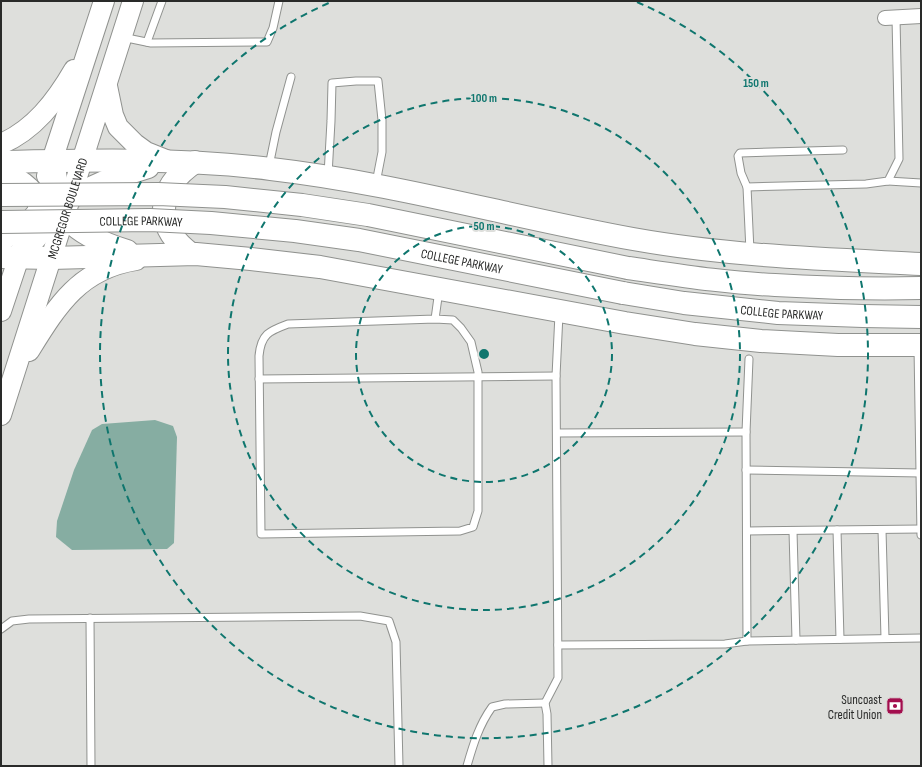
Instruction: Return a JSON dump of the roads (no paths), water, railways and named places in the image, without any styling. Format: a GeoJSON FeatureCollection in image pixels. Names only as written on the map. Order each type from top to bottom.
{"type":"FeatureCollection","features":[{"type":"Feature","properties":{"kind":"main road"},"geometry":{"type":"LineString","coordinates":[[51,258],[53,161],[104,1]]}},
{"type":"Feature","properties":{"kind":"main road","name":"MCGREGOR BOULEVARD"},"geometry":{"type":"LineString","coordinates":[[83,161],[133,1]]}},
{"type":"Feature","properties":{"kind":"main road"},"geometry":{"type":"LineString","coordinates":[[1,144],[25,130],[48,109],[67,83],[90,43]]}},
{"type":"Feature","properties":{"kind":"main road"},"geometry":{"type":"LineString","coordinates":[[107,84],[110,104],[118,127],[135,144],[146,152],[168,160]]}},
{"type":"Feature","properties":{"kind":"main road"},"geometry":{"type":"LineString","coordinates":[[1,240],[51,209],[113,178],[168,160]]}},
{"type":"Feature","properties":{"kind":"main road"},"geometry":{"type":"LineString","coordinates":[[1,162],[168,160],[268,168],[327,176],[544,222],[634,239],[750,254],[921,264]]}},
{"type":"Feature","properties":{"kind":"main road"},"geometry":{"type":"LineString","coordinates":[[1,311],[9,257],[51,209],[83,161]]}},
{"type":"Feature","properties":{"kind":"main road"},"geometry":{"type":"LineString","coordinates":[[191,254],[173,238],[165,221],[164,207],[171,185],[183,170],[195,162]]}},
{"type":"Feature","properties":{"kind":"main road"},"geometry":{"type":"LineString","coordinates":[[1,171],[13,177],[51,209],[77,228],[94,238],[113,246],[142,255]]}},
{"type":"Feature","properties":{"kind":"main road","name":"COLLEGE PARKWAY"},"geometry":{"type":"LineString","coordinates":[[1,195],[158,194],[225,197],[302,205],[368,215],[628,268],[693,277],[774,285],[846,288],[921,288]]}},
{"type":"Feature","properties":{"kind":"main road","name":"COLLEGE PARKWAY"},"geometry":{"type":"LineString","coordinates":[[1,222],[165,221],[212,223],[295,231],[358,240],[623,293],[684,303],[778,313],[921,317]]}},
{"type":"Feature","properties":{"kind":"main road"},"geometry":{"type":"LineString","coordinates":[[14,376],[57,308],[71,291],[86,279],[116,264],[169,254]]}},
{"type":"Feature","properties":{"kind":"main road"},"geometry":{"type":"LineString","coordinates":[[9,257],[51,258],[191,254],[251,259],[320,267],[624,323],[695,334],[761,341],[838,345],[919,345]]}},
{"type":"Feature","properties":{"kind":"main road","name":"MCGREGOR BOULEVARD"},"geometry":{"type":"LineString","coordinates":[[1,415],[51,258]]}},
{"type":"Feature","properties":{"kind":"street"},"geometry":{"type":"LineString","coordinates":[[891,18],[921,16]]}},
{"type":"Feature","properties":{"kind":"lane"},"geometry":{"type":"LineString","coordinates":[[147,42],[162,1]]}},
{"type":"Feature","properties":{"kind":"lane"},"geometry":{"type":"LineString","coordinates":[[122,37],[147,42],[267,42],[273,28],[278,3]]}},
{"type":"Feature","properties":{"kind":"lane"},"geometry":{"type":"LineString","coordinates":[[888,181],[899,159],[891,18]]}},
{"type":"Feature","properties":{"kind":"lane"},"geometry":{"type":"LineString","coordinates":[[268,168],[276,132],[292,76]]}},
{"type":"Feature","properties":{"kind":"lane"},"geometry":{"type":"LineString","coordinates":[[327,176],[329,166],[332,83],[378,81],[382,120],[382,152],[376,186]]}},
{"type":"Feature","properties":{"kind":"lane"},"geometry":{"type":"LineString","coordinates":[[750,254],[747,187],[741,173],[738,156],[740,153],[843,150]]}},
{"type":"Feature","properties":{"kind":"lane"},"geometry":{"type":"LineString","coordinates":[[747,187],[866,184],[888,181],[921,183]]}},
{"type":"Feature","properties":{"kind":"lane"},"geometry":{"type":"LineString","coordinates":[[435,318],[439,288]]}},
{"type":"Feature","properties":{"kind":"lane"},"geometry":{"type":"LineString","coordinates":[[548,766],[547,714],[545,703],[558,678],[556,376],[559,310]]}},
{"type":"Feature","properties":{"kind":"lane"},"geometry":{"type":"LineString","coordinates":[[435,318],[452,320],[462,328],[471,342],[478,376],[478,511],[473,527],[460,531],[261,534],[259,379],[260,345],[264,336],[275,329],[288,324],[435,318]]}},
{"type":"Feature","properties":{"kind":"lane"},"geometry":{"type":"LineString","coordinates":[[919,345],[921,535]]}},
{"type":"Feature","properties":{"kind":"lane"},"geometry":{"type":"LineString","coordinates":[[747,641],[746,432],[749,359]]}},
{"type":"Feature","properties":{"kind":"lane"},"geometry":{"type":"LineString","coordinates":[[259,379],[556,376]]}},
{"type":"Feature","properties":{"kind":"lane"},"geometry":{"type":"LineString","coordinates":[[556,433],[746,432]]}},
{"type":"Feature","properties":{"kind":"lane"},"geometry":{"type":"LineString","coordinates":[[746,470],[920,473]]}},
{"type":"Feature","properties":{"kind":"lane"},"geometry":{"type":"LineString","coordinates":[[747,531],[921,529]]}},
{"type":"Feature","properties":{"kind":"lane"},"geometry":{"type":"LineString","coordinates":[[837,530],[840,639]]}},
{"type":"Feature","properties":{"kind":"lane"},"geometry":{"type":"LineString","coordinates":[[882,530],[885,638]]}},
{"type":"Feature","properties":{"kind":"lane"},"geometry":{"type":"LineString","coordinates":[[794,531],[796,640]]}},
{"type":"Feature","properties":{"kind":"lane"},"geometry":{"type":"LineString","coordinates":[[1,629],[12,621],[29,619],[360,616],[389,621],[396,642],[399,766]]}},
{"type":"Feature","properties":{"kind":"lane"},"geometry":{"type":"LineString","coordinates":[[90,618],[91,766]]}},
{"type":"Feature","properties":{"kind":"lane"},"geometry":{"type":"LineString","coordinates":[[558,645],[725,644],[747,641],[921,638]]}},
{"type":"Feature","properties":{"kind":"lane"},"geometry":{"type":"LineString","coordinates":[[467,766],[478,730],[492,707],[505,704],[545,703]]}},
{"type":"Feature","properties":{"kind":"place","name":"Suncoast Credit Union"},"geometry":{"type":"Point","coordinates":[895,706]}}]}
